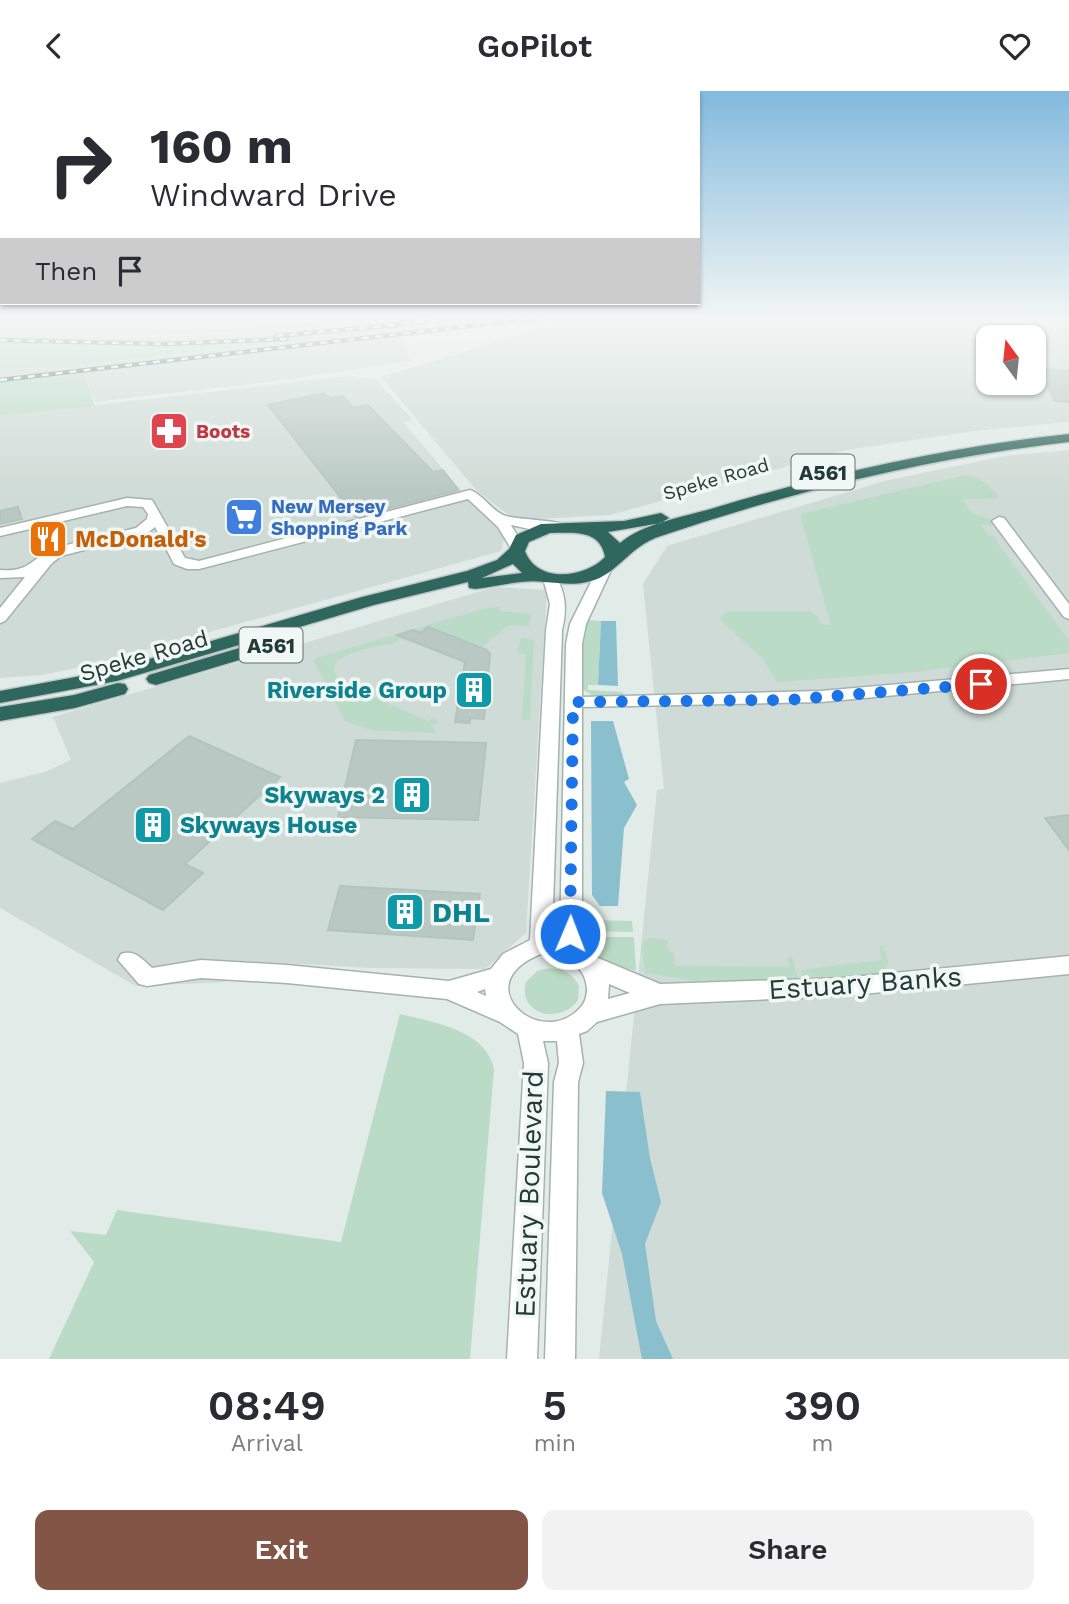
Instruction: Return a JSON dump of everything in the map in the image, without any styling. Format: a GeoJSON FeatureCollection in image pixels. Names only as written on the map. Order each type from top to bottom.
{"type":"FeatureCollection","features":[{"type":"Feature","properties":{"kind":"highway","name":"Speke Road"},"geometry":{"type":"LineString","coordinates":[[571,527],[605,528],[649,522],[973,440],[1069,429]]}},
{"type":"Feature","properties":{"kind":"highway","name":"Speke Road"},"geometry":{"type":"LineString","coordinates":[[609,564],[634,541],[655,532],[870,465],[1069,438]]}},
{"type":"Feature","properties":{"kind":"highway","name":"A561"},"geometry":{"type":"LineString","coordinates":[[516,549],[523,539],[533,533],[571,527]]}},
{"type":"Feature","properties":{"kind":"highway"},"geometry":{"type":"LineString","coordinates":[[571,527],[593,531],[611,543],[615,550],[609,564]]}},
{"type":"Feature","properties":{"kind":"highway","name":"Speke Road"},"geometry":{"type":"LineString","coordinates":[[0,697],[110,677],[368,601],[455,580],[503,563],[516,549]]}},
{"type":"Feature","properties":{"kind":"highway"},"geometry":{"type":"LineString","coordinates":[[516,549],[522,565],[546,577]]}},
{"type":"Feature","properties":{"kind":"highway","name":"A561"},"geometry":{"type":"LineString","coordinates":[[546,577],[579,578],[609,564]]}},
{"type":"Feature","properties":{"kind":"highway","name":"Speke Road"},"geometry":{"type":"LineString","coordinates":[[0,714],[75,701],[463,587],[546,577]]}},
{"type":"Feature","properties":{"kind":"street"},"geometry":{"type":"LineString","coordinates":[[0,532],[127,502],[147,503],[179,561],[187,565],[211,562],[470,494],[498,518],[516,549]]}},
{"type":"Feature","properties":{"kind":"street"},"geometry":{"type":"LineString","coordinates":[[141,531],[154,521],[155,514]]}},
{"type":"Feature","properties":{"kind":"street"},"geometry":{"type":"LineString","coordinates":[[498,518],[529,525],[571,527]]}},
{"type":"Feature","properties":{"kind":"street"},"geometry":{"type":"LineString","coordinates":[[985,529],[1002,525],[1069,614]]}},
{"type":"Feature","properties":{"kind":"street"},"geometry":{"type":"LineString","coordinates":[[0,574],[20,575],[71,548],[141,531],[164,530]]}},
{"type":"Feature","properties":{"kind":"street"},"geometry":{"type":"LineString","coordinates":[[0,618],[47,560]]}},
{"type":"Feature","properties":{"kind":"street"},"geometry":{"type":"LineString","coordinates":[[572,950],[570,934],[574,644],[578,624],[609,564]]}},
{"type":"Feature","properties":{"kind":"street"},"geometry":{"type":"LineString","coordinates":[[541,945],[554,630],[559,611],[557,593],[546,577]]}},
{"type":"Feature","properties":{"kind":"street"},"geometry":{"type":"LineString","coordinates":[[573,702],[787,700],[1069,674]]}},
{"type":"Feature","properties":{"kind":"street"},"geometry":{"type":"LineString","coordinates":[[128,960],[147,977],[201,969],[287,974],[449,990],[518,1022],[555,1032],[567,1029],[592,1013],[601,989],[593,966],[572,950],[541,945],[525,949],[512,958],[499,976],[497,994],[518,1022]]}},
{"type":"Feature","properties":{"kind":"street","name":"Estuary Banks"},"geometry":{"type":"LineString","coordinates":[[592,1013],[660,994],[842,987],[1069,965]]}},
{"type":"Feature","properties":{"kind":"street","name":"Estuary Banks"},"geometry":{"type":"LineString","coordinates":[[593,966],[623,981],[660,994]]}},
{"type":"Feature","properties":{"kind":"street"},"geometry":{"type":"LineString","coordinates":[[449,990],[499,976]]}},
{"type":"Feature","properties":{"kind":"street","name":"Estuary Boulevard"},"geometry":{"type":"LineString","coordinates":[[518,1022],[536,1063],[522,1359]]}},
{"type":"Feature","properties":{"kind":"street","name":"Estuary Boulevard"},"geometry":{"type":"LineString","coordinates":[[560,1359],[566,1082],[571,1063],[567,1029]]}},
{"type":"Feature","properties":{"kind":"shaded area"},"geometry":{"type":"Polygon","coordinates":[[[0,377],[58,377],[0,380],[0,377]]]}},
{"type":"Feature","properties":{"kind":"shaded area"},"geometry":{"type":"Polygon","coordinates":[[[85,377],[300,377],[267,382],[95,402],[85,377]]]}},
{"type":"Feature","properties":{"kind":"shaded area","name":"New Mersey Shopping Park"},"geometry":{"type":"Polygon","coordinates":[[[339,377],[376,380],[413,420],[403,422],[470,501],[505,534],[501,551],[91,665],[42,675],[0,678],[0,416],[339,377]]]}},
{"type":"Feature","properties":{"kind":"shaded area"},"geometry":{"type":"Polygon","coordinates":[[[381,377],[976,377],[976,395],[1046,395],[1046,377],[1069,377],[1069,422],[974,431],[846,450],[610,515],[516,520],[478,492],[381,377]]]}},
{"type":"Feature","properties":{"kind":"shaded area"},"geometry":{"type":"Polygon","coordinates":[[[1069,450],[1069,1359],[599,1359],[657,790],[664,789],[643,584],[667,546],[888,480],[1005,456],[1069,450]]]}},
{"type":"Feature","properties":{"kind":"shaded area"},"geometry":{"type":"Polygon","coordinates":[[[495,587],[547,590],[526,933],[485,969],[373,968],[240,961],[225,982],[136,986],[0,908],[0,783],[45,772],[71,760],[53,717],[495,587]]]}},
{"type":"Feature","properties":{"kind":"green space"},"geometry":{"type":"Polygon","coordinates":[[[85,377],[95,406],[0,416],[0,380],[85,377]]]}},
{"type":"Feature","properties":{"kind":"green space"},"geometry":{"type":"Polygon","coordinates":[[[966,475],[985,483],[999,498],[962,499],[972,513],[989,519],[994,525],[981,525],[987,534],[999,538],[995,539],[1069,641],[1069,653],[915,672],[777,682],[763,659],[722,622],[720,617],[729,611],[810,611],[817,616],[820,624],[831,625],[800,514],[966,475]]]}},
{"type":"Feature","properties":{"kind":"green space"},"geometry":{"type":"Polygon","coordinates":[[[499,607],[499,611],[531,614],[529,626],[509,625],[481,648],[428,627],[421,633],[413,630],[405,632],[408,639],[405,641],[399,639],[391,645],[362,649],[335,663],[334,672],[338,676],[334,680],[428,721],[434,717],[438,723],[432,725],[436,733],[371,730],[345,721],[313,659],[482,609],[499,607]]]}},
{"type":"Feature","properties":{"kind":"green space"},"geometry":{"type":"Polygon","coordinates":[[[588,620],[601,621],[598,685],[588,685],[588,690],[623,692],[624,698],[595,697],[582,689],[582,646],[588,620]]]}},
{"type":"Feature","properties":{"kind":"green space"},"geometry":{"type":"Polygon","coordinates":[[[520,639],[534,640],[530,720],[522,720],[526,654],[518,654],[520,639]]]}},
{"type":"Feature","properties":{"kind":"green space"},"geometry":{"type":"Polygon","coordinates":[[[595,920],[632,921],[633,932],[594,931],[595,920]]]}},
{"type":"Feature","properties":{"kind":"green space"},"geometry":{"type":"Polygon","coordinates":[[[581,937],[634,937],[636,971],[598,956],[581,937]]]}},
{"type":"Feature","properties":{"kind":"green space"},"geometry":{"type":"Polygon","coordinates":[[[648,938],[668,940],[668,949],[674,954],[675,966],[789,967],[788,957],[792,957],[798,979],[697,981],[645,973],[641,945],[648,938]]]}},
{"type":"Feature","properties":{"kind":"green space"},"geometry":{"type":"Polygon","coordinates":[[[880,946],[883,946],[888,963],[885,970],[877,976],[804,980],[801,970],[881,960],[880,946]]]}},
{"type":"Feature","properties":{"kind":"green space"},"geometry":{"type":"Polygon","coordinates":[[[537,971],[565,971],[576,981],[579,986],[578,1000],[571,1008],[552,1014],[542,1013],[528,1002],[526,982],[537,971]]]}},
{"type":"Feature","properties":{"kind":"green space"},"geometry":{"type":"Polygon","coordinates":[[[400,1014],[442,1025],[469,1037],[481,1045],[494,1069],[470,1359],[49,1359],[94,1262],[70,1231],[106,1235],[117,1210],[341,1242],[400,1014]]]}},
{"type":"Feature","properties":{"kind":"water"},"geometry":{"type":"Polygon","coordinates":[[[601,621],[616,621],[618,686],[598,685],[601,621]]]}},
{"type":"Feature","properties":{"kind":"water"},"geometry":{"type":"Polygon","coordinates":[[[591,721],[613,721],[629,779],[624,782],[637,805],[624,828],[618,906],[600,906],[592,895],[591,721]]]}},
{"type":"Feature","properties":{"kind":"water"},"geometry":{"type":"Polygon","coordinates":[[[606,1091],[640,1092],[650,1158],[661,1202],[645,1244],[656,1321],[673,1359],[642,1359],[622,1254],[602,1193],[606,1091]]]}},
{"type":"Feature","properties":{"kind":"building"},"geometry":{"type":"Polygon","coordinates":[[[1046,377],[1069,377],[1069,402],[1055,401],[1046,377]]]}},
{"type":"Feature","properties":{"kind":"building"},"geometry":{"type":"Polygon","coordinates":[[[324,393],[330,398],[343,396],[353,408],[368,405],[433,472],[443,470],[458,490],[356,517],[268,405],[324,393]]]}},
{"type":"Feature","properties":{"kind":"building"},"geometry":{"type":"Polygon","coordinates":[[[18,507],[22,519],[0,524],[0,511],[18,507]]]}},
{"type":"Feature","properties":{"kind":"building","name":"Riverside Group"},"geometry":{"type":"Polygon","coordinates":[[[428,627],[487,650],[490,654],[484,719],[470,718],[470,723],[455,722],[465,662],[397,635],[413,630],[421,633],[428,627]]]}},
{"type":"Feature","properties":{"kind":"building","name":"Skyways House"},"geometry":{"type":"Polygon","coordinates":[[[189,736],[280,777],[185,864],[203,873],[163,910],[32,839],[55,821],[73,829],[189,736]]]}},
{"type":"Feature","properties":{"kind":"building","name":"Skyways 2"},"geometry":{"type":"Polygon","coordinates":[[[356,740],[486,743],[478,820],[338,817],[356,740]]]}},
{"type":"Feature","properties":{"kind":"building"},"geometry":{"type":"Polygon","coordinates":[[[1069,815],[1069,850],[1045,818],[1069,815]]]}},
{"type":"Feature","properties":{"kind":"building","name":"DHL"},"geometry":{"type":"Polygon","coordinates":[[[340,886],[480,894],[473,940],[328,930],[340,886]]]}},
{"type":"Feature","properties":{"kind":"railway"},"geometry":{"type":"LineString","coordinates":[[0,380],[25,377]]}},
{"type":"Feature","properties":{"kind":"place","name":"Boots"},"geometry":{"type":"Point","coordinates":[169,431]}},
{"type":"Feature","properties":{"kind":"place","name":"New Mersey Shopping Park"},"geometry":{"type":"Point","coordinates":[244,517]}},
{"type":"Feature","properties":{"kind":"place","name":"McDonald's"},"geometry":{"type":"Point","coordinates":[48,539]}},
{"type":"Feature","properties":{"kind":"place","name":"Riverside Group"},"geometry":{"type":"Point","coordinates":[474,690]}},
{"type":"Feature","properties":{"kind":"place","name":"Skyways 2"},"geometry":{"type":"Point","coordinates":[412,795]}},
{"type":"Feature","properties":{"kind":"place","name":"Skyways House"},"geometry":{"type":"Point","coordinates":[153,825]}},
{"type":"Feature","properties":{"kind":"place","name":"DHL"},"geometry":{"type":"Point","coordinates":[405,912]}},
{"type":"Feature","properties":{"kind":"route"},"geometry":{"type":"LineString","coordinates":[[570,934],[573,702],[787,700],[981,684]]}}]}
